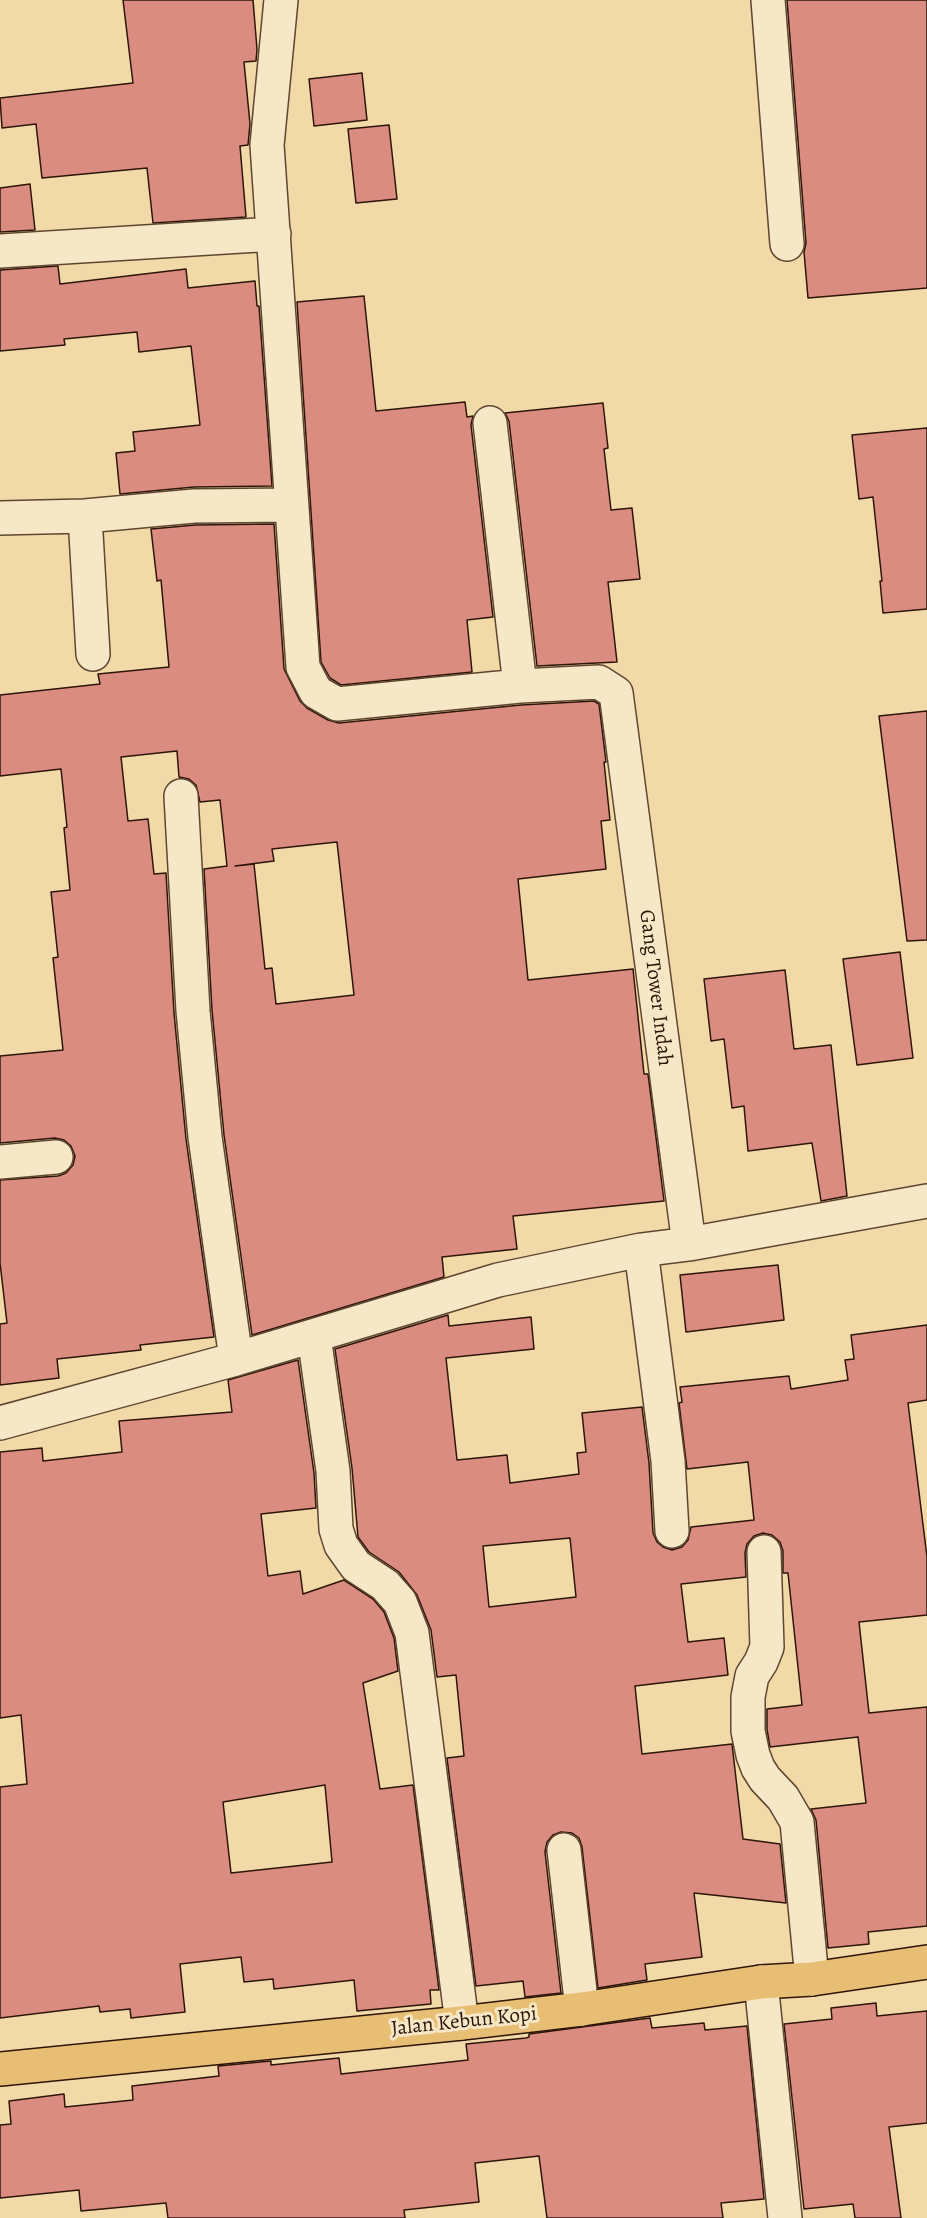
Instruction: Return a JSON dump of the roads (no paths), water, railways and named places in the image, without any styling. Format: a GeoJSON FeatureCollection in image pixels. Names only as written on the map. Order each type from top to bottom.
{"type":"FeatureCollection","features":[{"type":"Feature","properties":{"kind":"main road","name":"Jalan Kebun Kopi"},"geometry":{"type":"LineString","coordinates":[[0,2069],[462,2023],[582,2009],[761,1982],[812,1979],[927,1962]]}},
{"type":"Feature","properties":{"kind":"street","name":"Gang Tower Indah"},"geometry":{"type":"LineString","coordinates":[[281,0],[267,144],[303,667],[316,692],[337,704],[520,686],[599,682],[616,693],[689,1244]]}},
{"type":"Feature","properties":{"kind":"street"},"geometry":{"type":"LineString","coordinates":[[768,0],[787,244]]}},
{"type":"Feature","properties":{"kind":"street"},"geometry":{"type":"LineString","coordinates":[[0,251],[274,234]]}},
{"type":"Feature","properties":{"kind":"street"},"geometry":{"type":"LineString","coordinates":[[490,423],[520,686]]}},
{"type":"Feature","properties":{"kind":"street"},"geometry":{"type":"LineString","coordinates":[[0,518],[85,516],[194,506],[291,505]]}},
{"type":"Feature","properties":{"kind":"street"},"geometry":{"type":"LineString","coordinates":[[85,516],[93,654]]}},
{"type":"Feature","properties":{"kind":"street"},"geometry":{"type":"LineString","coordinates":[[181,796],[193,1011],[205,1137],[236,1359]]}},
{"type":"Feature","properties":{"kind":"street"},"geometry":{"type":"LineString","coordinates":[[0,1162],[56,1157]]}},
{"type":"Feature","properties":{"kind":"street"},"geometry":{"type":"LineString","coordinates":[[0,1423],[236,1359],[498,1280],[641,1250],[689,1244],[927,1201]]}},
{"type":"Feature","properties":{"kind":"street"},"geometry":{"type":"LineString","coordinates":[[641,1250],[668,1461],[672,1531]]}},
{"type":"Feature","properties":{"kind":"street"},"geometry":{"type":"LineString","coordinates":[[314,1336],[333,1472],[336,1529],[341,1545],[356,1566],[385,1585],[400,1602],[412,1633],[462,2023]]}},
{"type":"Feature","properties":{"kind":"street"},"geometry":{"type":"LineString","coordinates":[[764,1552],[767,1647],[752,1676],[748,1697],[748,1731],[758,1768],[783,1798],[796,1822],[812,1979]]}},
{"type":"Feature","properties":{"kind":"street"},"geometry":{"type":"LineString","coordinates":[[564,1850],[582,2009]]}},
{"type":"Feature","properties":{"kind":"street"},"geometry":{"type":"LineString","coordinates":[[761,1982],[785,2218]]}}]}
